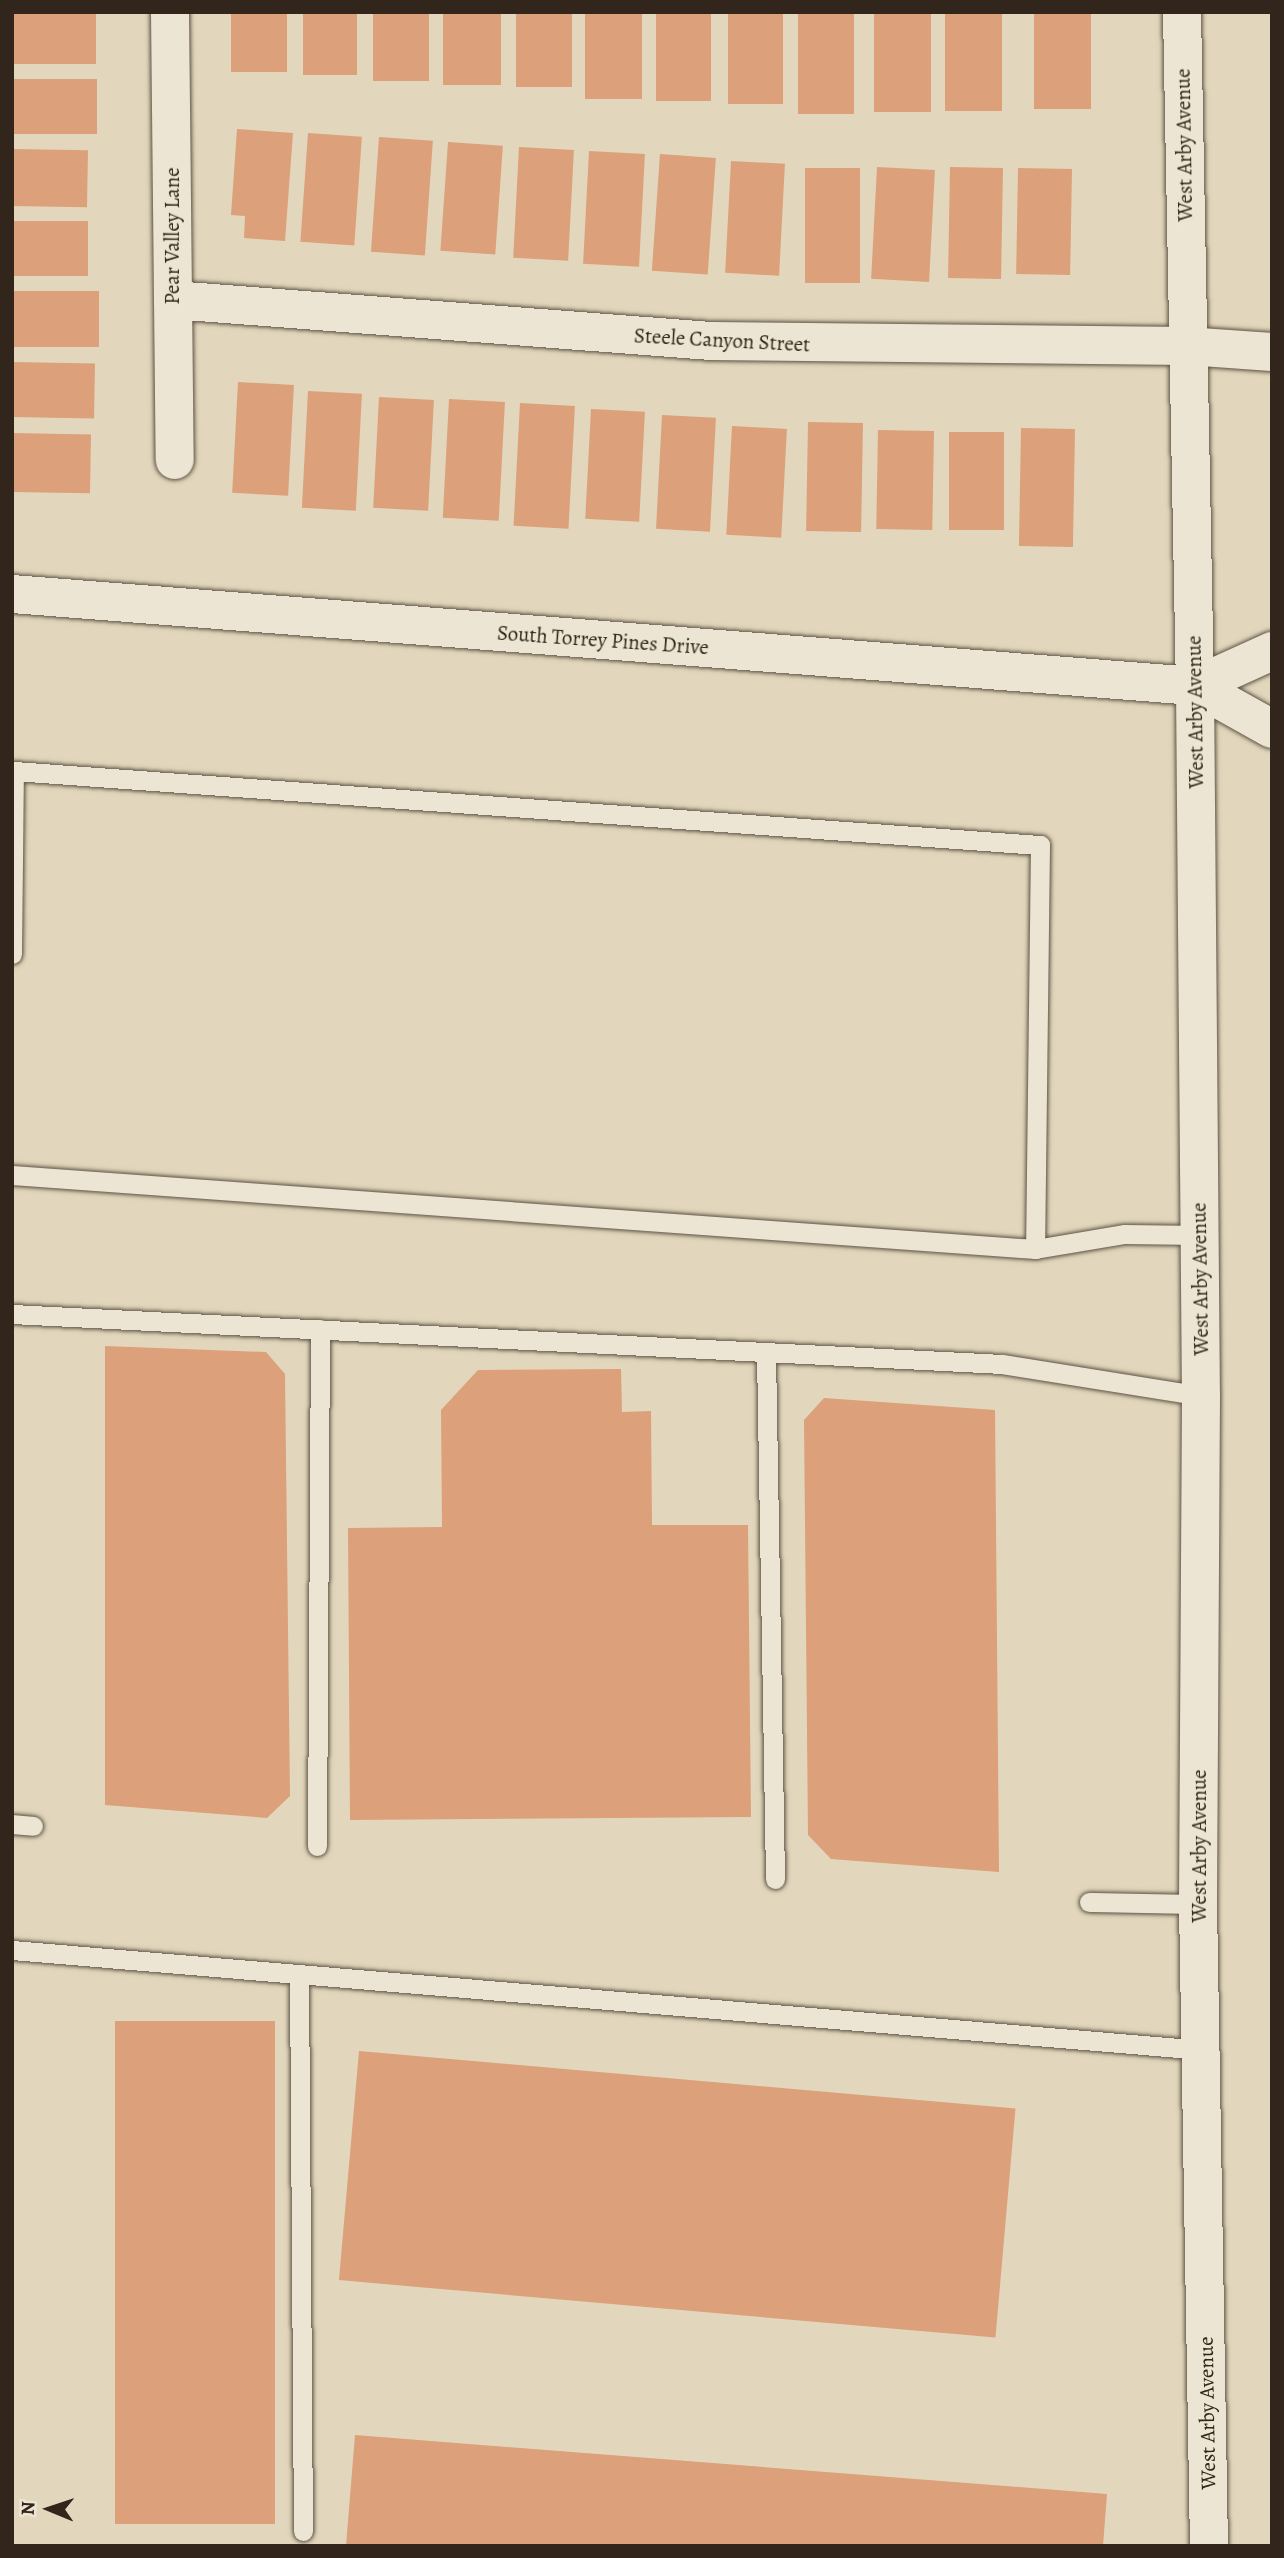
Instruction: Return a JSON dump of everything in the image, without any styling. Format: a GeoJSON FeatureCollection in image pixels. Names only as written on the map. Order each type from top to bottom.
{"type":"FeatureCollection","features":[{"type":"Feature","properties":{"kind":"street","name":"Pear Valley Lane"},"geometry":{"type":"LineString","coordinates":[[170,12],[175,460]]}},
{"type":"Feature","properties":{"kind":"street","name":"West Arby Avenue"},"geometry":{"type":"LineString","coordinates":[[1182,12],[1195,686],[1201,1396],[1198,1903],[1209,2546]]}},
{"type":"Feature","properties":{"kind":"street","name":"Steele Canyon Street"},"geometry":{"type":"LineString","coordinates":[[173,300],[711,341],[1188,346],[1272,352]]}},
{"type":"Feature","properties":{"kind":"street","name":"South Torrey Pines Drive"},"geometry":{"type":"LineString","coordinates":[[12,594],[1195,686],[1272,729]]}},
{"type":"Feature","properties":{"kind":"street","name":"South Torrey Pines Drive"},"geometry":{"type":"LineString","coordinates":[[1195,686],[1272,651]]}},
{"type":"Feature","properties":{"kind":"lane"},"geometry":{"type":"LineString","coordinates":[[12,954],[14,771],[1040,845],[1035,1249]]}},
{"type":"Feature","properties":{"kind":"lane"},"geometry":{"type":"LineString","coordinates":[[12,1175],[1035,1249],[1125,1234],[1199,1235]]}},
{"type":"Feature","properties":{"kind":"lane"},"geometry":{"type":"LineString","coordinates":[[12,1314],[1002,1364],[1201,1396]]}},
{"type":"Feature","properties":{"kind":"lane"},"geometry":{"type":"LineString","coordinates":[[317,1846],[320,1329]]}},
{"type":"Feature","properties":{"kind":"lane"},"geometry":{"type":"LineString","coordinates":[[766,1352],[775,1880]]}},
{"type":"Feature","properties":{"kind":"lane"},"geometry":{"type":"LineString","coordinates":[[12,1824],[33,1826]]}},
{"type":"Feature","properties":{"kind":"lane"},"geometry":{"type":"LineString","coordinates":[[1089,1902],[1198,1903]]}},
{"type":"Feature","properties":{"kind":"lane"},"geometry":{"type":"LineString","coordinates":[[12,1950],[1202,2050]]}},
{"type":"Feature","properties":{"kind":"lane"},"geometry":{"type":"LineString","coordinates":[[299,1975],[303,2531]]}},
{"type":"Feature","properties":{"kind":"building"},"geometry":{"type":"Polygon","coordinates":[[[12,12],[96,12],[96,64],[12,64],[12,12]]]}},
{"type":"Feature","properties":{"kind":"building"},"geometry":{"type":"Polygon","coordinates":[[[231,12],[287,12],[287,72],[231,72],[231,12]]]}},
{"type":"Feature","properties":{"kind":"building"},"geometry":{"type":"Polygon","coordinates":[[[303,12],[357,12],[357,75],[303,75],[303,12]]]}},
{"type":"Feature","properties":{"kind":"building"},"geometry":{"type":"Polygon","coordinates":[[[373,12],[429,12],[429,81],[373,81],[373,12]]]}},
{"type":"Feature","properties":{"kind":"building"},"geometry":{"type":"Polygon","coordinates":[[[443,12],[501,12],[501,85],[443,85],[443,12]]]}},
{"type":"Feature","properties":{"kind":"building"},"geometry":{"type":"Polygon","coordinates":[[[516,12],[572,12],[572,87],[516,87],[516,12]]]}},
{"type":"Feature","properties":{"kind":"building"},"geometry":{"type":"Polygon","coordinates":[[[585,12],[642,12],[642,99],[585,99],[585,12]]]}},
{"type":"Feature","properties":{"kind":"building"},"geometry":{"type":"Polygon","coordinates":[[[656,12],[711,12],[711,101],[656,101],[656,12]]]}},
{"type":"Feature","properties":{"kind":"building"},"geometry":{"type":"Polygon","coordinates":[[[728,12],[783,12],[783,104],[728,104],[728,12]]]}},
{"type":"Feature","properties":{"kind":"building"},"geometry":{"type":"Polygon","coordinates":[[[798,12],[854,12],[854,114],[798,114],[798,12]]]}},
{"type":"Feature","properties":{"kind":"building"},"geometry":{"type":"Polygon","coordinates":[[[874,12],[931,12],[931,112],[874,112],[874,12]]]}},
{"type":"Feature","properties":{"kind":"building"},"geometry":{"type":"Polygon","coordinates":[[[945,12],[1002,12],[1002,111],[945,111],[945,12]]]}},
{"type":"Feature","properties":{"kind":"building"},"geometry":{"type":"Polygon","coordinates":[[[1034,12],[1091,12],[1091,109],[1034,109],[1034,12]]]}},
{"type":"Feature","properties":{"kind":"building"},"geometry":{"type":"Polygon","coordinates":[[[12,79],[97,79],[97,134],[12,134],[12,79]]]}},
{"type":"Feature","properties":{"kind":"building"},"geometry":{"type":"Polygon","coordinates":[[[237,129],[293,133],[285,241],[244,238],[245,216],[231,215],[237,129]]]}},
{"type":"Feature","properties":{"kind":"building"},"geometry":{"type":"Polygon","coordinates":[[[308,133],[362,137],[354,246],[300,242],[308,133]]]}},
{"type":"Feature","properties":{"kind":"building"},"geometry":{"type":"Polygon","coordinates":[[[379,137],[433,141],[425,255],[371,252],[379,137]]]}},
{"type":"Feature","properties":{"kind":"building"},"geometry":{"type":"Polygon","coordinates":[[[448,142],[503,146],[495,255],[440,251],[448,142]]]}},
{"type":"Feature","properties":{"kind":"building"},"geometry":{"type":"Polygon","coordinates":[[[519,147],[574,150],[568,261],[513,258],[519,147]]]}},
{"type":"Feature","properties":{"kind":"building"},"geometry":{"type":"Polygon","coordinates":[[[12,149],[88,150],[87,207],[12,206],[12,149]]]}},
{"type":"Feature","properties":{"kind":"building"},"geometry":{"type":"Polygon","coordinates":[[[589,151],[645,154],[639,267],[583,264],[589,151]]]}},
{"type":"Feature","properties":{"kind":"building"},"geometry":{"type":"Polygon","coordinates":[[[660,154],[716,158],[708,275],[652,271],[660,154]]]}},
{"type":"Feature","properties":{"kind":"building"},"geometry":{"type":"Polygon","coordinates":[[[731,161],[785,164],[779,276],[725,273],[731,161]]]}},
{"type":"Feature","properties":{"kind":"building"},"geometry":{"type":"Polygon","coordinates":[[[877,167],[935,170],[929,282],[871,279],[877,167]]]}},
{"type":"Feature","properties":{"kind":"building"},"geometry":{"type":"Polygon","coordinates":[[[950,167],[1003,168],[1001,279],[948,278],[950,167]]]}},
{"type":"Feature","properties":{"kind":"building"},"geometry":{"type":"Polygon","coordinates":[[[805,168],[860,168],[860,283],[805,283],[805,168]]]}},
{"type":"Feature","properties":{"kind":"building"},"geometry":{"type":"Polygon","coordinates":[[[1018,168],[1072,169],[1070,275],[1016,274],[1018,168]]]}},
{"type":"Feature","properties":{"kind":"building"},"geometry":{"type":"Polygon","coordinates":[[[12,221],[88,221],[88,276],[12,276],[12,221]]]}},
{"type":"Feature","properties":{"kind":"building"},"geometry":{"type":"Polygon","coordinates":[[[12,291],[99,291],[99,347],[12,347],[12,291]]]}},
{"type":"Feature","properties":{"kind":"building"},"geometry":{"type":"Polygon","coordinates":[[[12,362],[95,363],[94,418],[12,417],[12,362]]]}},
{"type":"Feature","properties":{"kind":"building"},"geometry":{"type":"Polygon","coordinates":[[[238,382],[294,385],[288,496],[232,493],[238,382]]]}},
{"type":"Feature","properties":{"kind":"building"},"geometry":{"type":"Polygon","coordinates":[[[308,391],[362,394],[356,511],[302,508],[308,391]]]}},
{"type":"Feature","properties":{"kind":"building"},"geometry":{"type":"Polygon","coordinates":[[[379,397],[434,400],[428,511],[373,508],[379,397]]]}},
{"type":"Feature","properties":{"kind":"building"},"geometry":{"type":"Polygon","coordinates":[[[449,399],[505,402],[499,521],[443,518],[449,399]]]}},
{"type":"Feature","properties":{"kind":"building"},"geometry":{"type":"Polygon","coordinates":[[[520,403],[575,406],[568,529],[514,526],[520,403]]]}},
{"type":"Feature","properties":{"kind":"building"},"geometry":{"type":"Polygon","coordinates":[[[591,409],[645,412],[639,522],[585,519],[591,409]]]}},
{"type":"Feature","properties":{"kind":"building"},"geometry":{"type":"Polygon","coordinates":[[[662,415],[716,418],[710,532],[656,529],[662,415]]]}},
{"type":"Feature","properties":{"kind":"building"},"geometry":{"type":"Polygon","coordinates":[[[808,422],[863,423],[861,532],[806,531],[808,422]]]}},
{"type":"Feature","properties":{"kind":"building"},"geometry":{"type":"Polygon","coordinates":[[[732,426],[787,429],[781,538],[726,535],[732,426]]]}},
{"type":"Feature","properties":{"kind":"building"},"geometry":{"type":"Polygon","coordinates":[[[1021,428],[1075,429],[1073,547],[1019,546],[1021,428]]]}},
{"type":"Feature","properties":{"kind":"building"},"geometry":{"type":"Polygon","coordinates":[[[878,430],[934,431],[932,530],[876,529],[878,430]]]}},
{"type":"Feature","properties":{"kind":"building"},"geometry":{"type":"Polygon","coordinates":[[[949,432],[1004,432],[1004,530],[949,530],[949,432]]]}},
{"type":"Feature","properties":{"kind":"building"},"geometry":{"type":"Polygon","coordinates":[[[12,433],[91,434],[90,493],[12,492],[12,433]]]}},
{"type":"Feature","properties":{"kind":"building"},"geometry":{"type":"Polygon","coordinates":[[[105,1346],[266,1352],[285,1374],[290,1796],[267,1818],[105,1805],[105,1346]]]}},
{"type":"Feature","properties":{"kind":"building"},"geometry":{"type":"Polygon","coordinates":[[[621,1369],[622,1412],[651,1411],[652,1525],[748,1525],[751,1817],[350,1820],[348,1528],[442,1527],[441,1410],[478,1370],[621,1369]]]}},
{"type":"Feature","properties":{"kind":"building"},"geometry":{"type":"Polygon","coordinates":[[[824,1398],[995,1410],[999,1872],[831,1859],[808,1835],[804,1420],[824,1398]]]}},
{"type":"Feature","properties":{"kind":"building"},"geometry":{"type":"Polygon","coordinates":[[[115,2021],[275,2021],[275,2524],[115,2524],[115,2021]]]}},
{"type":"Feature","properties":{"kind":"building"},"geometry":{"type":"Polygon","coordinates":[[[359,2051],[1015,2108],[995,2338],[339,2280],[359,2051]]]}},
{"type":"Feature","properties":{"kind":"building"},"geometry":{"type":"Polygon","coordinates":[[[355,2435],[1107,2494],[1103,2546],[346,2546],[355,2435]]]}}]}
